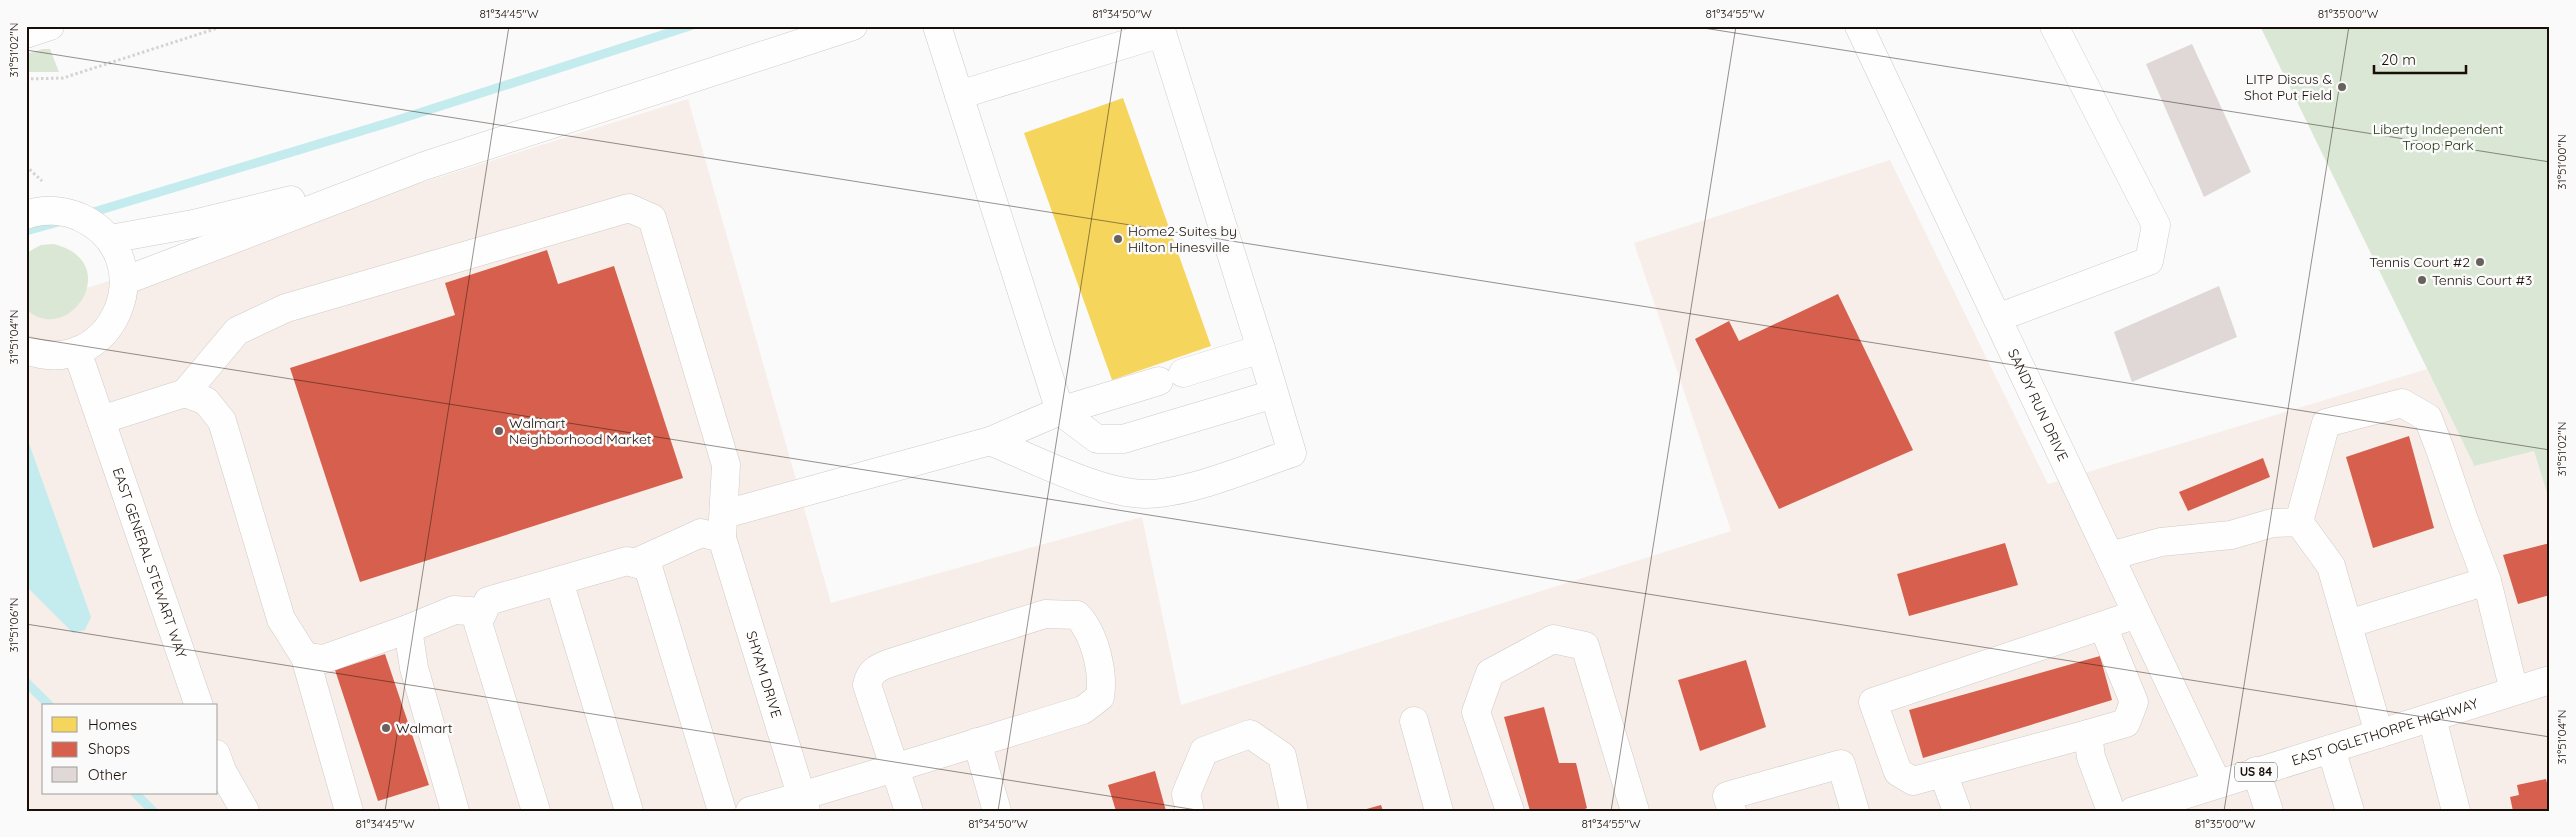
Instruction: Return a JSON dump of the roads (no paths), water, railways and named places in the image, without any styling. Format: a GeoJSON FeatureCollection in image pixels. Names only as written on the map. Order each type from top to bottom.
{"type":"FeatureCollection","features":[{"type":"Feature","properties":{"kind":"main road"},"geometry":{"type":"LineString","coordinates":[[26,34],[50,26]]}},
{"type":"Feature","properties":{"kind":"main road"},"geometry":{"type":"LineString","coordinates":[[124,281],[424,166],[853,26]]}},
{"type":"Feature","properties":{"kind":"main road"},"geometry":{"type":"LineString","coordinates":[[936,26],[1060,411],[1097,439],[1123,439],[1274,394]]}},
{"type":"Feature","properties":{"kind":"main road"},"geometry":{"type":"LineString","coordinates":[[1997,318],[2149,261],[2156,225],[2054,26]]}},
{"type":"Feature","properties":{"kind":"main road","name":"SANDY RUN DRIVE"},"geometry":{"type":"LineString","coordinates":[[1863,28],[1997,318],[2217,783]]}},
{"type":"Feature","properties":{"kind":"main road"},"geometry":{"type":"LineString","coordinates":[[959,96],[1162,33],[1292,453],[1188,487],[1146,494],[1118,490],[1079,478],[990,441]]}},
{"type":"Feature","properties":{"kind":"main road"},"geometry":{"type":"LineString","coordinates":[[110,239],[193,224],[424,166]]}},
{"type":"Feature","properties":{"kind":"main road","name":"SHYAM DRIVE"},"geometry":{"type":"LineString","coordinates":[[185,393],[237,331],[286,308],[629,208],[652,218],[726,465],[724,526],[804,803]]}},
{"type":"Feature","properties":{"kind":"main road"},"geometry":{"type":"LineString","coordinates":[[26,215],[51,210],[73,214],[93,224],[110,239],[120,259],[124,281],[122,303],[112,323],[97,340],[77,351],[57,355],[36,354],[26,350]]}},
{"type":"Feature","properties":{"kind":"main road"},"geometry":{"type":"LineString","coordinates":[[635,563],[701,533],[990,441],[1060,411],[1261,349]]}},
{"type":"Feature","properties":{"kind":"main road","name":"EAST GENERAL STEWART WAY"},"geometry":{"type":"LineString","coordinates":[[77,351],[199,704]]}},
{"type":"Feature","properties":{"kind":"main road"},"geometry":{"type":"LineString","coordinates":[[101,420],[185,393],[206,401],[222,421],[282,619],[305,658],[348,811]]}},
{"type":"Feature","properties":{"kind":"main road"},"geometry":{"type":"LineString","coordinates":[[2299,522],[2326,422],[2402,403],[2428,418],[2487,581],[2514,691]]}},
{"type":"Feature","properties":{"kind":"main road"},"geometry":{"type":"LineString","coordinates":[[2110,556],[2161,542],[2231,535],[2272,523],[2299,522]]}},
{"type":"Feature","properties":{"kind":"main road"},"geometry":{"type":"LineString","coordinates":[[2299,522],[2330,566],[2379,734]]}},
{"type":"Feature","properties":{"kind":"main road"},"geometry":{"type":"LineString","coordinates":[[536,811],[478,623],[488,601],[627,561],[648,567],[722,811]]}},
{"type":"Feature","properties":{"kind":"main road"},"geometry":{"type":"LineString","coordinates":[[558,581],[629,811]]}},
{"type":"Feature","properties":{"kind":"main road"},"geometry":{"type":"LineString","coordinates":[[2348,624],[2487,581]]}},
{"type":"Feature","properties":{"kind":"main road"},"geometry":{"type":"LineString","coordinates":[[305,658],[324,659],[408,629],[454,610],[483,612]]}},
{"type":"Feature","properties":{"kind":"main road"},"geometry":{"type":"LineString","coordinates":[[750,811],[804,803],[895,767],[1083,710],[1100,697],[1101,671],[1086,624],[1078,615],[1045,614],[877,668],[869,676],[867,685],[895,767],[909,811]]}},
{"type":"Feature","properties":{"kind":"main road"},"geometry":{"type":"LineString","coordinates":[[2103,626],[2134,702],[2126,723],[1913,781],[1898,772],[1873,702],[2137,614]]}},
{"type":"Feature","properties":{"kind":"main road"},"geometry":{"type":"LineString","coordinates":[[408,629],[414,668],[455,811]]}},
{"type":"Feature","properties":{"kind":"main road"},"geometry":{"type":"LineString","coordinates":[[1510,811],[1476,712],[1490,673],[1553,639],[1585,646],[1634,811]]}},
{"type":"Feature","properties":{"kind":"main road","name":"EAST OGLETHORPE HIGHWAY"},"geometry":{"type":"LineString","coordinates":[[2138,810],[2217,783],[2550,680]]}},
{"type":"Feature","properties":{"kind":"main road"},"geometry":{"type":"LineString","coordinates":[[2432,718],[2456,811]]}},
{"type":"Feature","properties":{"kind":"main road"},"geometry":{"type":"LineString","coordinates":[[1414,721],[1439,811]]}},
{"type":"Feature","properties":{"kind":"main road"},"geometry":{"type":"LineString","coordinates":[[1189,807],[1186,794],[1204,751],[1250,734],[1282,756],[1294,811]]}},
{"type":"Feature","properties":{"kind":"main road"},"geometry":{"type":"LineString","coordinates":[[2088,734],[2092,757],[2111,811]]}},
{"type":"Feature","properties":{"kind":"main road"},"geometry":{"type":"LineString","coordinates":[[978,742],[997,811]]}},
{"type":"Feature","properties":{"kind":"main road"},"geometry":{"type":"LineString","coordinates":[[2331,749],[2350,811]]}},
{"type":"Feature","properties":{"kind":"main road"},"geometry":{"type":"LineString","coordinates":[[218,760],[222,771],[245,811]]}},
{"type":"Feature","properties":{"kind":"main road"},"geometry":{"type":"LineString","coordinates":[[1732,811],[1727,796],[1841,764],[1856,811]]}},
{"type":"Feature","properties":{"kind":"main road"},"geometry":{"type":"LineString","coordinates":[[2256,772],[2269,811]]}},
{"type":"Feature","properties":{"kind":"main road"},"geometry":{"type":"LineString","coordinates":[[1943,773],[1957,811]]}},
{"type":"Feature","properties":{"kind":"water"},"geometry":{"type":"Polygon","coordinates":[[[26,435],[91,617],[85,630],[73,633],[26,586],[26,435]]]}},
{"type":"Feature","properties":{"kind":"waterway"},"geometry":{"type":"LineString","coordinates":[[87,214],[391,122],[690,26]]}},
{"type":"Feature","properties":{"kind":"waterway"},"geometry":{"type":"LineString","coordinates":[[26,231],[62,221]]}},
{"type":"Feature","properties":{"kind":"waterway"},"geometry":{"type":"LineString","coordinates":[[26,682],[48,704]]}},
{"type":"Feature","properties":{"kind":"waterway"},"geometry":{"type":"LineString","coordinates":[[136,794],[153,811]]}},
{"type":"Feature","properties":{"kind":"place","name":"LITP Discus & Shot Put Field"},"geometry":{"type":"Point","coordinates":[2342,87]}},
{"type":"Feature","properties":{"kind":"place","name":"Home2 Suites by Hilton Hinesville"},"geometry":{"type":"Point","coordinates":[1118,239]}},
{"type":"Feature","properties":{"kind":"place","name":"Tennis Court #2"},"geometry":{"type":"Point","coordinates":[2480,262]}},
{"type":"Feature","properties":{"kind":"place","name":"Tennis Court #3"},"geometry":{"type":"Point","coordinates":[2422,280]}},
{"type":"Feature","properties":{"kind":"place","name":"Walmart Neighborhood Market"},"geometry":{"type":"Point","coordinates":[499,431]}},
{"type":"Feature","properties":{"kind":"place","name":"Walmart"},"geometry":{"type":"Point","coordinates":[386,728]}},
{"type":"Feature","properties":{"kind":"park label","name":"Liberty Independent Troop Park"},"geometry":{"type":"Point","coordinates":[2438,138]}}]}
